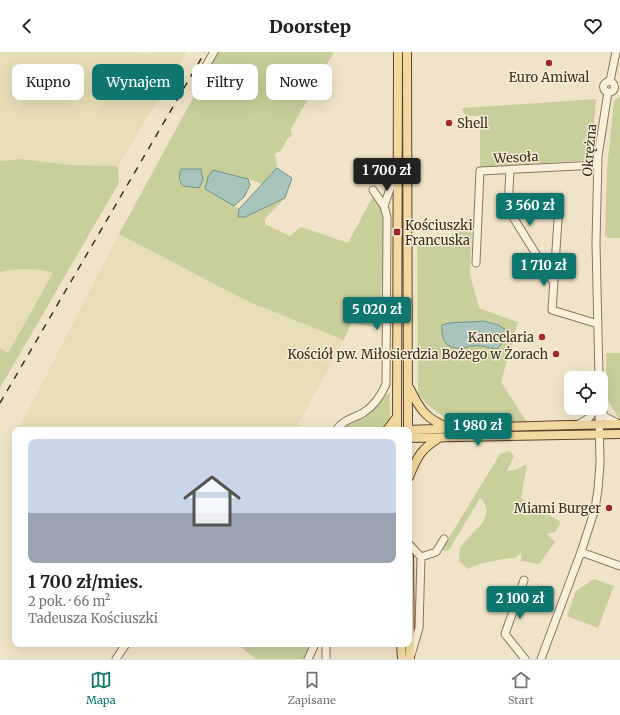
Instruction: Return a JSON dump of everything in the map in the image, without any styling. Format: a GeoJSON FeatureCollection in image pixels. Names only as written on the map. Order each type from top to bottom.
{"type":"FeatureCollection","features":[{"type":"Feature","properties":{"kind":"main road"},"geometry":{"type":"LineString","coordinates":[[397,427],[398,52]]}},
{"type":"Feature","properties":{"kind":"main road"},"geometry":{"type":"LineString","coordinates":[[406,52],[409,427]]}},
{"type":"Feature","properties":{"kind":"main road"},"geometry":{"type":"LineString","coordinates":[[408,386],[414,399],[426,415],[445,426],[455,429]]}},
{"type":"Feature","properties":{"kind":"main road"},"geometry":{"type":"LineString","coordinates":[[389,427],[397,417]]}},
{"type":"Feature","properties":{"kind":"main road"},"geometry":{"type":"LineString","coordinates":[[412,430],[620,424]]}},
{"type":"Feature","properties":{"kind":"main road"},"geometry":{"type":"LineString","coordinates":[[412,438],[620,434]]}},
{"type":"Feature","properties":{"kind":"main road"},"geometry":{"type":"LineString","coordinates":[[412,470],[420,452],[440,438]]}},
{"type":"Feature","properties":{"kind":"main road"},"geometry":{"type":"LineString","coordinates":[[402,647],[402,659]]}},
{"type":"Feature","properties":{"kind":"main road"},"geometry":{"type":"LineString","coordinates":[[410,647],[410,659]]}},
{"type":"Feature","properties":{"kind":"street"},"geometry":{"type":"LineString","coordinates":[[207,64],[214,52]]}},
{"type":"Feature","properties":{"kind":"street"},"geometry":{"type":"LineString","coordinates":[[615,84],[616,52]]}},
{"type":"Feature","properties":{"kind":"street","name":"Okrężna"},"geometry":{"type":"LineString","coordinates":[[599,371],[596,242],[598,165],[602,124],[608,92],[614,90],[615,84]]}},
{"type":"Feature","properties":{"kind":"street","name":"Wesoła"},"geometry":{"type":"LineString","coordinates":[[476,263],[480,171],[598,165]]}},
{"type":"Feature","properties":{"kind":"street"},"geometry":{"type":"LineString","coordinates":[[510,170],[508,209],[554,283]]}},
{"type":"Feature","properties":{"kind":"street"},"geometry":{"type":"LineString","coordinates":[[384,206],[389,190],[398,173]]}},
{"type":"Feature","properties":{"kind":"street"},"geometry":{"type":"LineString","coordinates":[[338,427],[340,424],[364,412],[372,406],[378,399],[386,384],[387,218],[384,206],[373,190],[378,192],[389,190]]}},
{"type":"Feature","properties":{"kind":"street"},"geometry":{"type":"LineString","coordinates":[[559,204],[552,310],[598,324]]}},
{"type":"Feature","properties":{"kind":"street"},"geometry":{"type":"LineString","coordinates":[[579,424],[591,415]]}},
{"type":"Feature","properties":{"kind":"street"},"geometry":{"type":"LineString","coordinates":[[541,659],[581,552],[595,509],[598,489],[600,415]]}},
{"type":"Feature","properties":{"kind":"street"},"geometry":{"type":"LineString","coordinates":[[604,415],[612,421],[620,424]]}},
{"type":"Feature","properties":{"kind":"street"},"geometry":{"type":"LineString","coordinates":[[421,557],[436,552],[444,539]]}},
{"type":"Feature","properties":{"kind":"street"},"geometry":{"type":"LineString","coordinates":[[410,659],[419,628],[421,557],[412,547]]}},
{"type":"Feature","properties":{"kind":"street"},"geometry":{"type":"LineString","coordinates":[[581,552],[620,566]]}},
{"type":"Feature","properties":{"kind":"street"},"geometry":{"type":"LineString","coordinates":[[524,580],[505,634],[525,659]]}},
{"type":"Feature","properties":{"kind":"street"},"geometry":{"type":"LineString","coordinates":[[116,659],[124,647]]}},
{"type":"Feature","properties":{"kind":"street"},"geometry":{"type":"LineString","coordinates":[[308,659],[314,647]]}},
{"type":"Feature","properties":{"kind":"street"},"geometry":{"type":"LineString","coordinates":[[326,647],[326,659]]}},
{"type":"Feature","properties":{"kind":"shaded area"},"geometry":{"type":"Polygon","coordinates":[[[0,52],[134,52],[147,54],[157,52],[187,52],[180,64],[92,64],[92,100],[158,100],[118,166],[70,165],[21,159],[0,161],[0,52]]]}},
{"type":"Feature","properties":{"kind":"shaded area"},"geometry":{"type":"Polygon","coordinates":[[[119,234],[245,300],[344,340],[297,427],[20,427],[119,234]]]}},
{"type":"Feature","properties":{"kind":"shaded area"},"geometry":{"type":"Polygon","coordinates":[[[14,269],[32,269],[53,273],[8,353],[0,348],[0,272],[14,269]]]}},
{"type":"Feature","properties":{"kind":"green space"},"geometry":{"type":"Polygon","coordinates":[[[218,52],[334,52],[327,64],[266,64],[266,100],[307,100],[291,129],[292,136],[288,138],[280,152],[275,153],[277,168],[262,184],[213,170],[205,189],[239,209],[238,217],[245,217],[285,198],[265,219],[265,224],[290,236],[301,227],[348,243],[373,196],[384,213],[380,328],[351,323],[344,340],[245,300],[119,234],[192,100],[258,100],[258,64],[211,64],[218,52]]]}},
{"type":"Feature","properties":{"kind":"green space"},"geometry":{"type":"Polygon","coordinates":[[[620,96],[620,238],[608,238],[605,236],[607,168],[614,101],[620,96]]]}},
{"type":"Feature","properties":{"kind":"green space"},"geometry":{"type":"Polygon","coordinates":[[[596,99],[591,160],[480,167],[480,116],[466,116],[462,108],[596,99]]]}},
{"type":"Feature","properties":{"kind":"green space"},"geometry":{"type":"Polygon","coordinates":[[[21,159],[70,165],[118,166],[119,183],[0,388],[0,348],[8,353],[53,273],[27,269],[0,272],[0,161],[21,159]]]}},
{"type":"Feature","properties":{"kind":"green space"},"geometry":{"type":"Polygon","coordinates":[[[468,218],[472,225],[470,273],[479,308],[518,322],[501,382],[528,424],[454,424],[430,407],[418,394],[417,237],[446,241],[468,218]]]}},
{"type":"Feature","properties":{"kind":"green space"},"geometry":{"type":"Polygon","coordinates":[[[606,353],[620,353],[619,419],[608,400],[608,371],[606,371],[606,353]]]}},
{"type":"Feature","properties":{"kind":"green space"},"geometry":{"type":"Polygon","coordinates":[[[390,392],[390,420],[385,427],[345,427],[368,414],[390,392]]]}},
{"type":"Feature","properties":{"kind":"green space"},"geometry":{"type":"Polygon","coordinates":[[[510,451],[514,456],[507,471],[515,470],[527,464],[521,498],[561,522],[555,532],[547,534],[555,542],[539,564],[521,561],[521,553],[515,558],[479,564],[468,569],[459,561],[460,547],[483,522],[487,510],[483,500],[480,498],[449,550],[445,551],[442,549],[500,454],[510,451]]]}},
{"type":"Feature","properties":{"kind":"green space"},"geometry":{"type":"Polygon","coordinates":[[[594,579],[614,586],[598,628],[567,616],[576,591],[594,579]]]}},
{"type":"Feature","properties":{"kind":"green space"},"geometry":{"type":"Polygon","coordinates":[[[241,647],[310,647],[304,659],[256,659],[241,647]]]}},
{"type":"Feature","properties":{"kind":"water"},"geometry":{"type":"Polygon","coordinates":[[[277,168],[292,178],[285,198],[245,217],[238,217],[239,209],[277,168]]]}},
{"type":"Feature","properties":{"kind":"water"},"geometry":{"type":"Polygon","coordinates":[[[181,169],[201,169],[203,180],[199,188],[183,186],[179,178],[181,169]]]}},
{"type":"Feature","properties":{"kind":"water"},"geometry":{"type":"Polygon","coordinates":[[[213,170],[248,179],[250,185],[244,197],[234,206],[205,189],[208,177],[213,170]]]}},
{"type":"Feature","properties":{"kind":"water"},"geometry":{"type":"Polygon","coordinates":[[[483,321],[498,325],[509,332],[508,337],[497,349],[478,346],[463,348],[452,347],[446,343],[442,335],[442,325],[483,321]]]}},
{"type":"Feature","properties":{"kind":"railway"},"geometry":{"type":"LineString","coordinates":[[0,403],[205,52]]}},
{"type":"Feature","properties":{"kind":"place","name":"Euro Amiwal"},"geometry":{"type":"Point","coordinates":[549,63]}},
{"type":"Feature","properties":{"kind":"place","name":"Shell"},"geometry":{"type":"Point","coordinates":[449,123]}},
{"type":"Feature","properties":{"kind":"place","name":"Kościuszki Francuska"},"geometry":{"type":"Point","coordinates":[397,232]}},
{"type":"Feature","properties":{"kind":"place","name":"Kancelaria"},"geometry":{"type":"Point","coordinates":[542,337]}},
{"type":"Feature","properties":{"kind":"place","name":"Kościół pw. Miłosierdzia Bożego w Żorach"},"geometry":{"type":"Point","coordinates":[556,354]}},
{"type":"Feature","properties":{"kind":"place","name":"Miami Burger"},"geometry":{"type":"Point","coordinates":[609,508]}}]}
